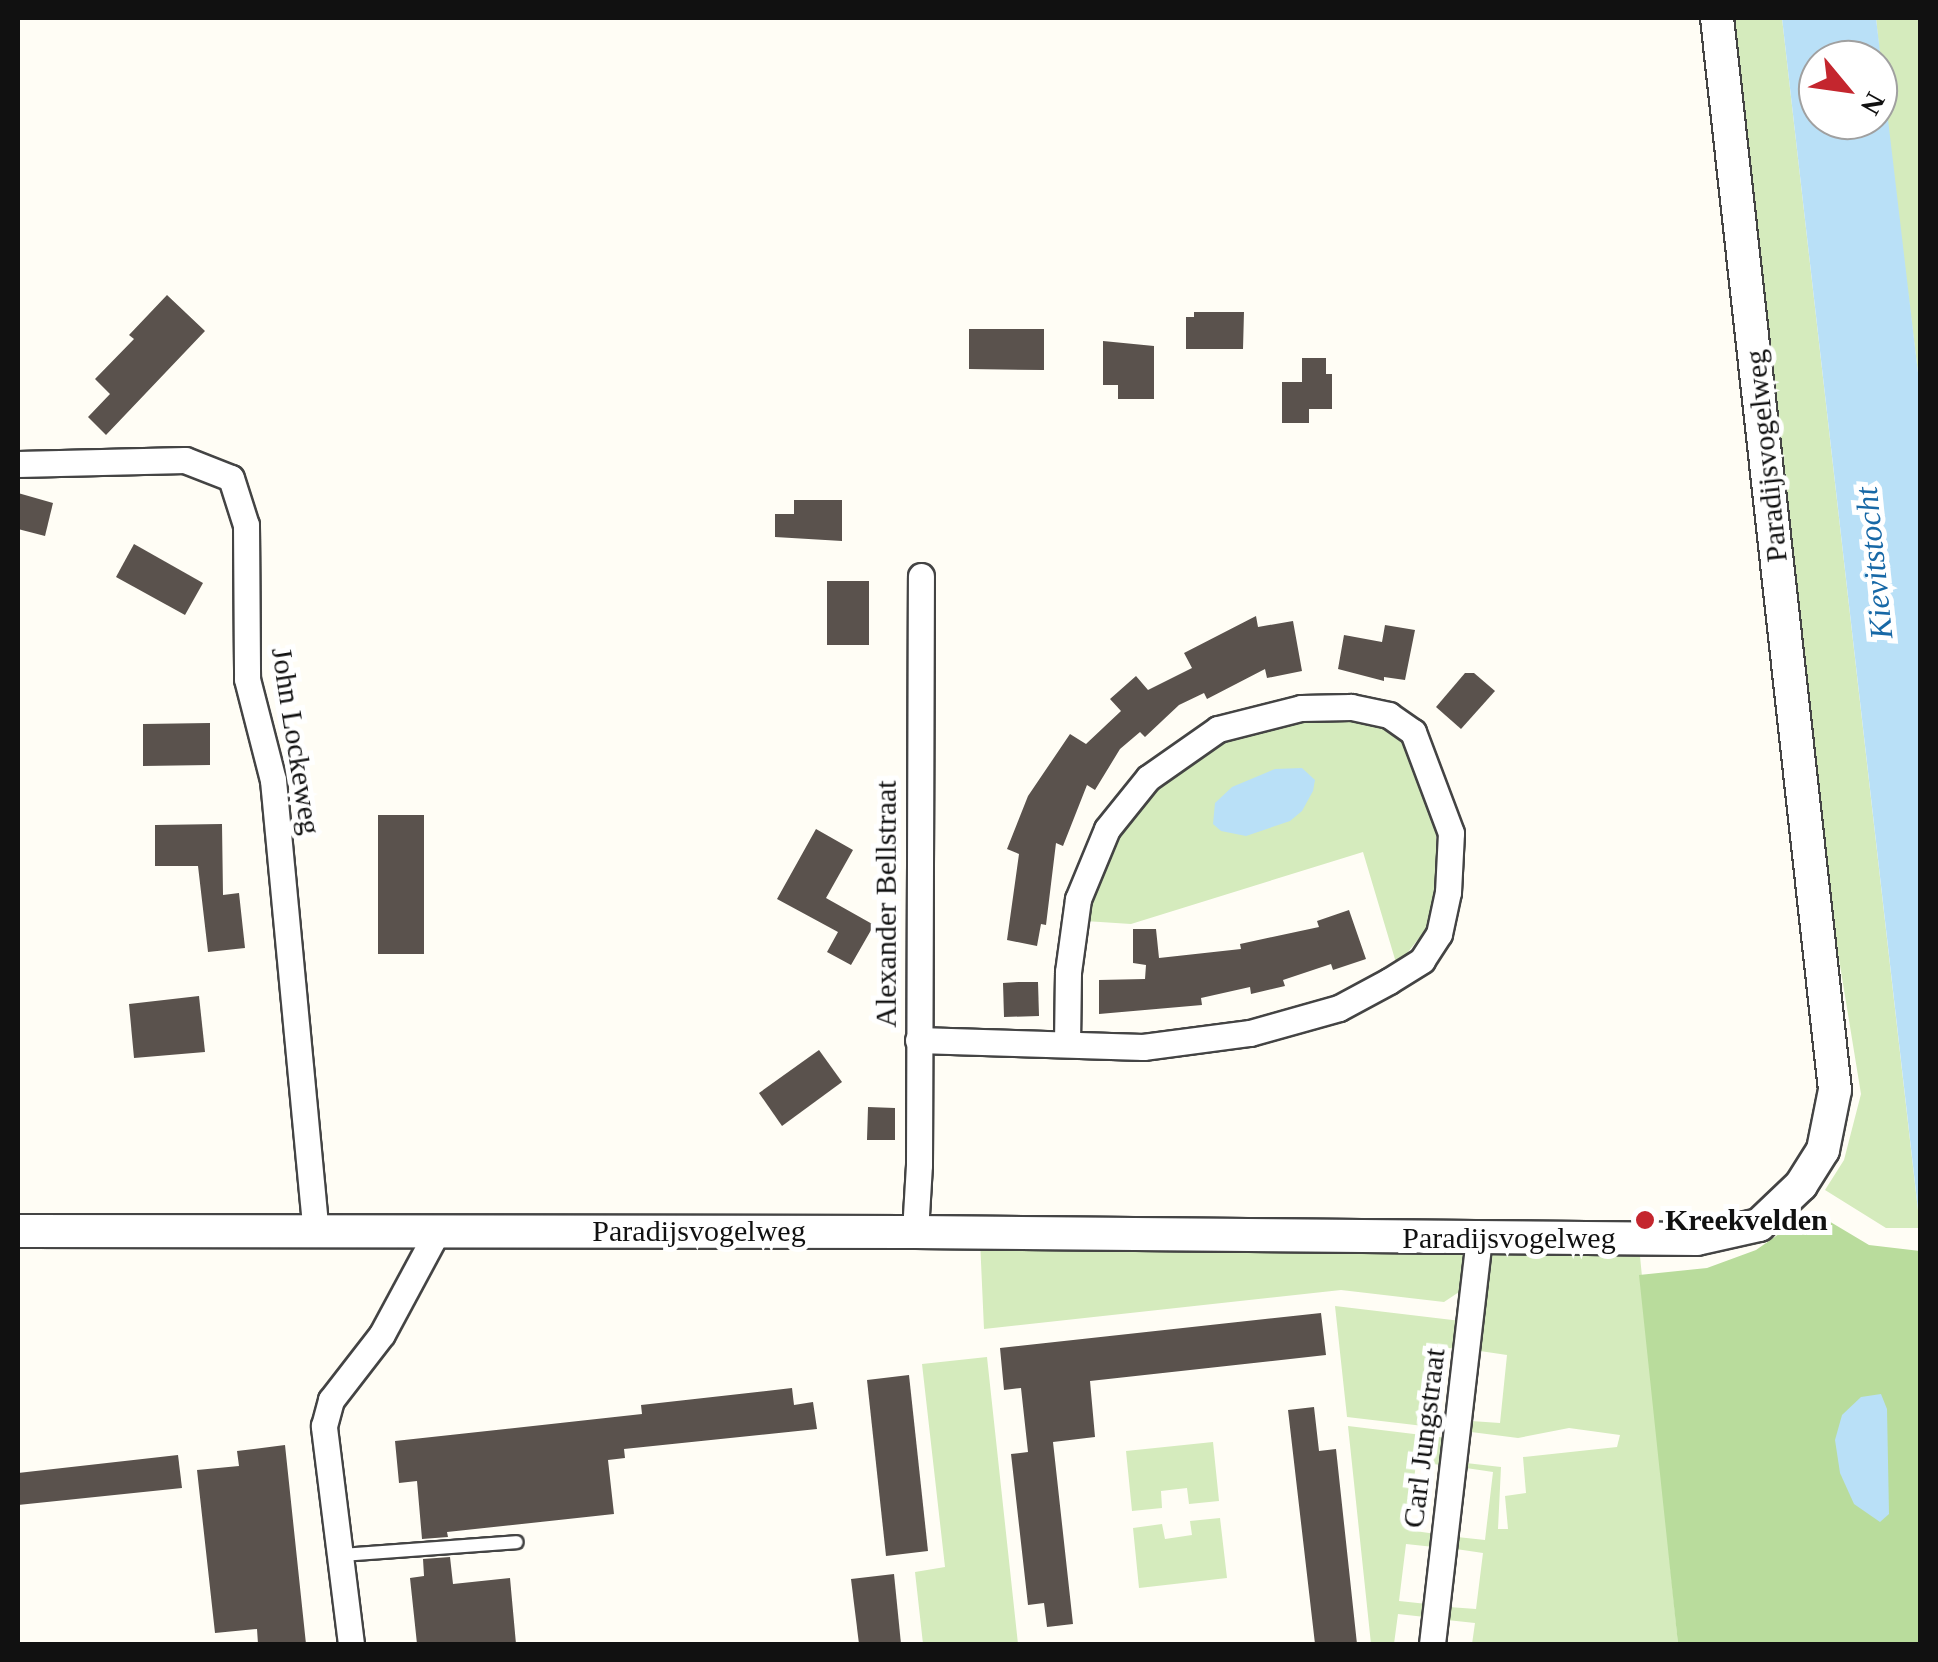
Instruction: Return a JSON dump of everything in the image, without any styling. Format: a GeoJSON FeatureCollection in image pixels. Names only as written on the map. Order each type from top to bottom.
{"type":"FeatureCollection","features":[{"type":"Feature","properties":{"kind":"street","name":"Paradijsvogelweg"},"geometry":{"type":"LineString","coordinates":[[18,1232],[914,1232],[1697,1239],[1759,1225],[1801,1185],[1822,1150],[1836,1090],[1718,18]]}},
{"type":"Feature","properties":{"kind":"street","name":"John Lockeweg"},"geometry":{"type":"LineString","coordinates":[[18,464],[185,460],[231,478],[246,525],[247,679],[273,780],[316,1231]]}},
{"type":"Feature","properties":{"kind":"street","name":"Alexander Bellstraat"},"geometry":{"type":"LineString","coordinates":[[914,1232],[919,1165],[921,576]]}},
{"type":"Feature","properties":{"kind":"street"},"geometry":{"type":"LineString","coordinates":[[918,1040],[1143,1047],[1250,1033],[1339,1008],[1422,960],[1440,934],[1448,892],[1450,833],[1413,732],[1389,715],[1351,707],[1301,708],[1218,730],[1148,778],[1107,829],[1078,899],[1068,972],[1068,1042]]}},
{"type":"Feature","properties":{"kind":"street"},"geometry":{"type":"LineString","coordinates":[[351,1644],[324,1426],[331,1400],[382,1334],[438,1232]]}},
{"type":"Feature","properties":{"kind":"street","name":"Carl Jungstraat"},"geometry":{"type":"LineString","coordinates":[[1432,1644],[1479,1238]]}},
{"type":"Feature","properties":{"kind":"lane"},"geometry":{"type":"LineString","coordinates":[[341,1555],[517,1542]]}},
{"type":"Feature","properties":{"kind":"green space"},"geometry":{"type":"Polygon","coordinates":[[[1732,18],[1782,18],[1920,1228],[1886,1228],[1825,1190],[1844,1160],[1861,1094],[1838,953],[1732,18]]]}},
{"type":"Feature","properties":{"kind":"green space"},"geometry":{"type":"Polygon","coordinates":[[[1876,18],[1920,18],[1919,381],[1889,140],[1898,140],[1898,40],[1878,40],[1876,18]]]}},
{"type":"Feature","properties":{"kind":"green space"},"geometry":{"type":"Polygon","coordinates":[[[1329,717],[1386,724],[1403,737],[1436,819],[1436,903],[1427,928],[1397,966],[1363,852],[1131,924],[1085,921],[1099,872],[1122,826],[1153,786],[1230,735],[1286,720],[1329,717]]]}},
{"type":"Feature","properties":{"kind":"green space"},"geometry":{"type":"Polygon","coordinates":[[[1812,1211],[1869,1245],[1920,1251],[1920,1644],[1678,1644],[1639,1275],[1707,1268],[1756,1250],[1812,1211]]]}},
{"type":"Feature","properties":{"kind":"green space"},"geometry":{"type":"Polygon","coordinates":[[[980,1240],[1469,1243],[1462,1290],[1444,1302],[1341,1290],[984,1329],[980,1240]]]}},
{"type":"Feature","properties":{"kind":"green space"},"geometry":{"type":"Polygon","coordinates":[[[1493,1243],[1639,1246],[1678,1644],[1472,1644],[1475,1623],[1447,1620],[1449,1607],[1476,1609],[1483,1553],[1456,1549],[1457,1537],[1485,1540],[1493,1472],[1466,1468],[1466,1463],[1501,1467],[1498,1529],[1508,1529],[1505,1496],[1526,1493],[1523,1457],[1617,1447],[1620,1435],[1569,1428],[1518,1438],[1471,1432],[1471,1421],[1500,1423],[1507,1355],[1480,1351],[1493,1243]]]}},
{"type":"Feature","properties":{"kind":"green space"},"geometry":{"type":"Polygon","coordinates":[[[1335,1306],[1461,1321],[1458,1349],[1430,1346],[1422,1414],[1450,1418],[1449,1429],[1347,1417],[1335,1306]]]}},
{"type":"Feature","properties":{"kind":"green space"},"geometry":{"type":"Polygon","coordinates":[[[987,1357],[1018,1644],[923,1644],[915,1572],[945,1567],[922,1364],[987,1357]]]}},
{"type":"Feature","properties":{"kind":"green space"},"geometry":{"type":"Polygon","coordinates":[[[1348,1426],[1447,1438],[1444,1465],[1416,1463],[1408,1530],[1436,1534],[1434,1547],[1406,1544],[1399,1601],[1427,1604],[1425,1617],[1398,1614],[1394,1644],[1371,1644],[1348,1426]]]}},
{"type":"Feature","properties":{"kind":"green space"},"geometry":{"type":"Polygon","coordinates":[[[1213,1442],[1219,1501],[1189,1504],[1187,1488],[1161,1491],[1162,1508],[1132,1511],[1126,1451],[1213,1442]]]}},
{"type":"Feature","properties":{"kind":"green space"},"geometry":{"type":"Polygon","coordinates":[[[1220,1518],[1227,1578],[1139,1588],[1133,1528],[1162,1524],[1165,1539],[1192,1535],[1190,1521],[1220,1518]]]}},
{"type":"Feature","properties":{"kind":"water","name":"Kievitstocht"},"geometry":{"type":"Polygon","coordinates":[[[1782,18],[1876,18],[1879,40],[1798,40],[1798,140],[1890,140],[1919,381],[1920,1227],[1782,18]]]}},
{"type":"Feature","properties":{"kind":"water"},"geometry":{"type":"Polygon","coordinates":[[[1302,768],[1315,780],[1313,791],[1302,811],[1290,821],[1246,836],[1221,831],[1213,824],[1215,803],[1232,787],[1275,769],[1302,768]]]}},
{"type":"Feature","properties":{"kind":"water"},"geometry":{"type":"Polygon","coordinates":[[[1881,1394],[1887,1409],[1889,1514],[1880,1522],[1854,1504],[1840,1473],[1835,1440],[1842,1415],[1861,1397],[1881,1394]]]}},
{"type":"Feature","properties":{"kind":"building"},"geometry":{"type":"Polygon","coordinates":[[[167,295],[205,331],[106,435],[88,417],[110,394],[95,379],[134,339],[129,335],[167,295]]]}},
{"type":"Feature","properties":{"kind":"building"},"geometry":{"type":"Polygon","coordinates":[[[1194,312],[1244,312],[1243,349],[1186,349],[1186,317],[1194,317],[1194,312]]]}},
{"type":"Feature","properties":{"kind":"building"},"geometry":{"type":"Polygon","coordinates":[[[969,329],[1044,329],[1044,370],[969,369],[969,329]]]}},
{"type":"Feature","properties":{"kind":"building"},"geometry":{"type":"Polygon","coordinates":[[[1103,341],[1154,346],[1154,399],[1118,399],[1118,385],[1103,385],[1103,341]]]}},
{"type":"Feature","properties":{"kind":"building"},"geometry":{"type":"Polygon","coordinates":[[[1302,358],[1326,358],[1326,374],[1332,374],[1332,409],[1309,409],[1309,423],[1282,423],[1282,382],[1302,382],[1302,358]]]}},
{"type":"Feature","properties":{"kind":"building"},"geometry":{"type":"Polygon","coordinates":[[[18,493],[53,503],[45,536],[18,529],[18,493]]]}},
{"type":"Feature","properties":{"kind":"building"},"geometry":{"type":"Polygon","coordinates":[[[794,500],[842,500],[842,541],[775,537],[775,514],[794,514],[794,500]]]}},
{"type":"Feature","properties":{"kind":"building"},"geometry":{"type":"Polygon","coordinates":[[[134,544],[203,583],[185,615],[116,577],[134,544]]]}},
{"type":"Feature","properties":{"kind":"building"},"geometry":{"type":"Polygon","coordinates":[[[827,581],[869,581],[869,645],[827,645],[827,581]]]}},
{"type":"Feature","properties":{"kind":"building"},"geometry":{"type":"Polygon","coordinates":[[[1256,616],[1258,627],[1293,621],[1302,671],[1267,678],[1265,669],[1207,699],[1204,693],[1179,705],[1145,737],[1140,732],[1120,749],[1095,790],[1087,785],[1063,846],[1056,843],[1046,925],[1041,924],[1037,946],[1007,940],[1019,854],[1007,849],[1028,796],[1070,734],[1086,744],[1121,711],[1110,699],[1136,676],[1148,690],[1192,668],[1184,653],[1256,616]]]}},
{"type":"Feature","properties":{"kind":"building"},"geometry":{"type":"Polygon","coordinates":[[[1385,625],[1415,630],[1405,680],[1384,677],[1384,681],[1338,669],[1344,635],[1382,642],[1385,625]]]}},
{"type":"Feature","properties":{"kind":"building"},"geometry":{"type":"Polygon","coordinates":[[[1465,673],[1474,673],[1495,691],[1461,729],[1436,707],[1465,673]]]}},
{"type":"Feature","properties":{"kind":"building"},"geometry":{"type":"Polygon","coordinates":[[[210,723],[210,765],[143,766],[143,724],[210,723]]]}},
{"type":"Feature","properties":{"kind":"building"},"geometry":{"type":"Polygon","coordinates":[[[378,815],[424,815],[424,954],[378,954],[378,815]]]}},
{"type":"Feature","properties":{"kind":"building"},"geometry":{"type":"Polygon","coordinates":[[[222,824],[223,895],[239,893],[245,948],[208,952],[198,866],[155,866],[155,825],[222,824]]]}},
{"type":"Feature","properties":{"kind":"building"},"geometry":{"type":"Polygon","coordinates":[[[816,829],[853,850],[826,898],[874,925],[851,965],[827,952],[838,932],[777,899],[816,829]]]}},
{"type":"Feature","properties":{"kind":"building"},"geometry":{"type":"Polygon","coordinates":[[[1349,910],[1366,959],[1333,970],[1331,964],[1283,980],[1285,986],[1251,994],[1250,987],[1201,998],[1202,1005],[1099,1014],[1099,980],[1145,979],[1146,965],[1133,963],[1133,929],[1156,929],[1159,958],[1241,949],[1240,944],[1319,927],[1317,921],[1349,910]]]}},
{"type":"Feature","properties":{"kind":"building"},"geometry":{"type":"Polygon","coordinates":[[[1038,982],[1039,1016],[1004,1017],[1003,983],[1038,982]]]}},
{"type":"Feature","properties":{"kind":"building"},"geometry":{"type":"Polygon","coordinates":[[[199,996],[205,1052],[134,1058],[129,1004],[199,996]]]}},
{"type":"Feature","properties":{"kind":"building"},"geometry":{"type":"Polygon","coordinates":[[[819,1050],[842,1082],[782,1126],[759,1093],[819,1050]]]}},
{"type":"Feature","properties":{"kind":"building"},"geometry":{"type":"Polygon","coordinates":[[[868,1107],[895,1108],[895,1140],[867,1140],[868,1107]]]}},
{"type":"Feature","properties":{"kind":"building"},"geometry":{"type":"Polygon","coordinates":[[[1321,1313],[1326,1355],[1090,1381],[1095,1437],[1053,1442],[1073,1624],[1047,1627],[1044,1603],[1028,1605],[1011,1454],[1028,1452],[1021,1388],[1004,1390],[1000,1348],[1321,1313]]]}},
{"type":"Feature","properties":{"kind":"building"},"geometry":{"type":"Polygon","coordinates":[[[909,1375],[928,1551],[886,1556],[867,1380],[909,1375]]]}},
{"type":"Feature","properties":{"kind":"building"},"geometry":{"type":"Polygon","coordinates":[[[792,1388],[794,1405],[813,1402],[817,1429],[624,1449],[625,1458],[608,1460],[614,1514],[447,1532],[448,1537],[422,1539],[417,1481],[399,1483],[395,1441],[642,1414],[641,1405],[792,1388]]]}},
{"type":"Feature","properties":{"kind":"building"},"geometry":{"type":"Polygon","coordinates":[[[1314,1407],[1319,1451],[1336,1449],[1357,1644],[1315,1644],[1288,1410],[1314,1407]]]}},
{"type":"Feature","properties":{"kind":"building"},"geometry":{"type":"Polygon","coordinates":[[[285,1445],[306,1644],[258,1644],[257,1629],[215,1633],[197,1470],[239,1466],[237,1451],[285,1445]]]}},
{"type":"Feature","properties":{"kind":"building"},"geometry":{"type":"Polygon","coordinates":[[[178,1455],[182,1488],[18,1505],[18,1473],[178,1455]]]}},
{"type":"Feature","properties":{"kind":"building"},"geometry":{"type":"Polygon","coordinates":[[[450,1557],[453,1584],[510,1578],[516,1644],[417,1644],[410,1578],[424,1576],[423,1559],[450,1557]]]}},
{"type":"Feature","properties":{"kind":"building"},"geometry":{"type":"Polygon","coordinates":[[[894,1574],[901,1644],[859,1644],[851,1579],[894,1574]]]}},
{"type":"Feature","properties":{"kind":"place","name":"Kreekvelden"},"geometry":{"type":"Point","coordinates":[1645,1220]}}]}
